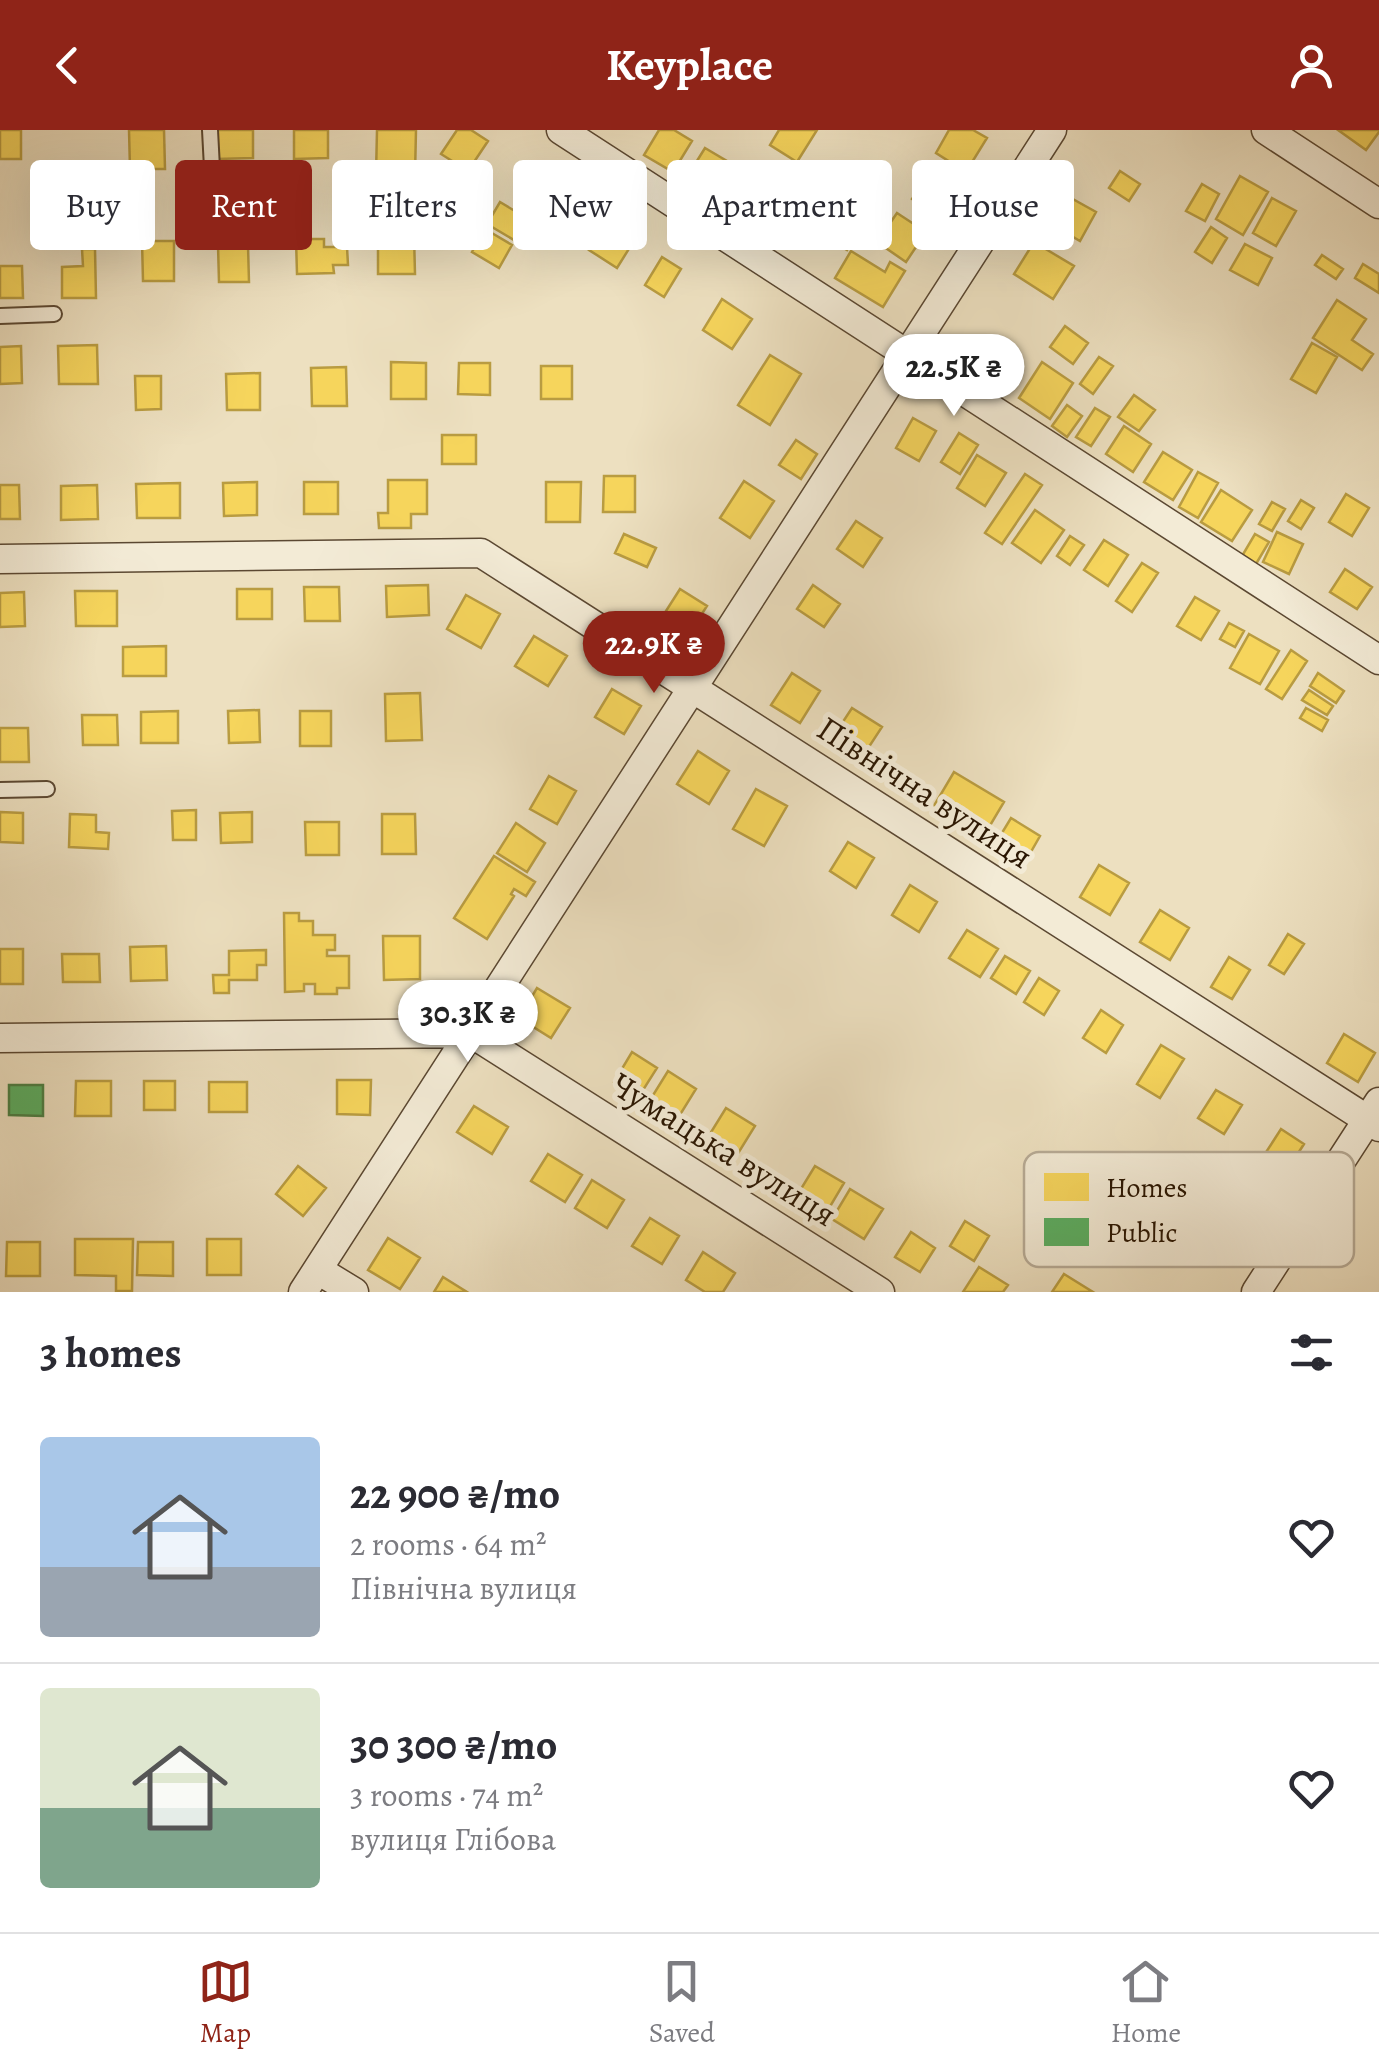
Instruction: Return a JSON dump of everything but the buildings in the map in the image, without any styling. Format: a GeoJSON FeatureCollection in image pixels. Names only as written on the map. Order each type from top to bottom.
{"type":"FeatureCollection","features":[{"type":"Feature","properties":{"kind":"street"},"geometry":{"type":"LineString","coordinates":[[560,130],[1379,660]]}},
{"type":"Feature","properties":{"kind":"street"},"geometry":{"type":"LineString","coordinates":[[354,1292],[311,1281],[1052,130]]}},
{"type":"Feature","properties":{"kind":"street"},"geometry":{"type":"LineString","coordinates":[[1266,130],[1379,204]]}},
{"type":"Feature","properties":{"kind":"street","name":"Північна вулиця"},"geometry":{"type":"LineString","coordinates":[[0,559],[481,553],[1375,1116]]}},
{"type":"Feature","properties":{"kind":"street"},"geometry":{"type":"LineString","coordinates":[[0,1038],[471,1032]]}},
{"type":"Feature","properties":{"kind":"street","name":"Чумацька вулиця"},"geometry":{"type":"LineString","coordinates":[[471,1032],[880,1292]]}},
{"type":"Feature","properties":{"kind":"street"},"geometry":{"type":"LineString","coordinates":[[1351,1152],[1375,1116]]}},
{"type":"Feature","properties":{"kind":"street"},"geometry":{"type":"LineString","coordinates":[[1256,1292],[1273,1267]]}},
{"type":"Feature","properties":{"kind":"lane"},"geometry":{"type":"LineString","coordinates":[[210,130],[212,160]]}},
{"type":"Feature","properties":{"kind":"lane"},"geometry":{"type":"LineString","coordinates":[[0,316],[54,314]]}},
{"type":"Feature","properties":{"kind":"lane"},"geometry":{"type":"LineString","coordinates":[[0,790],[47,789]]}}]}
